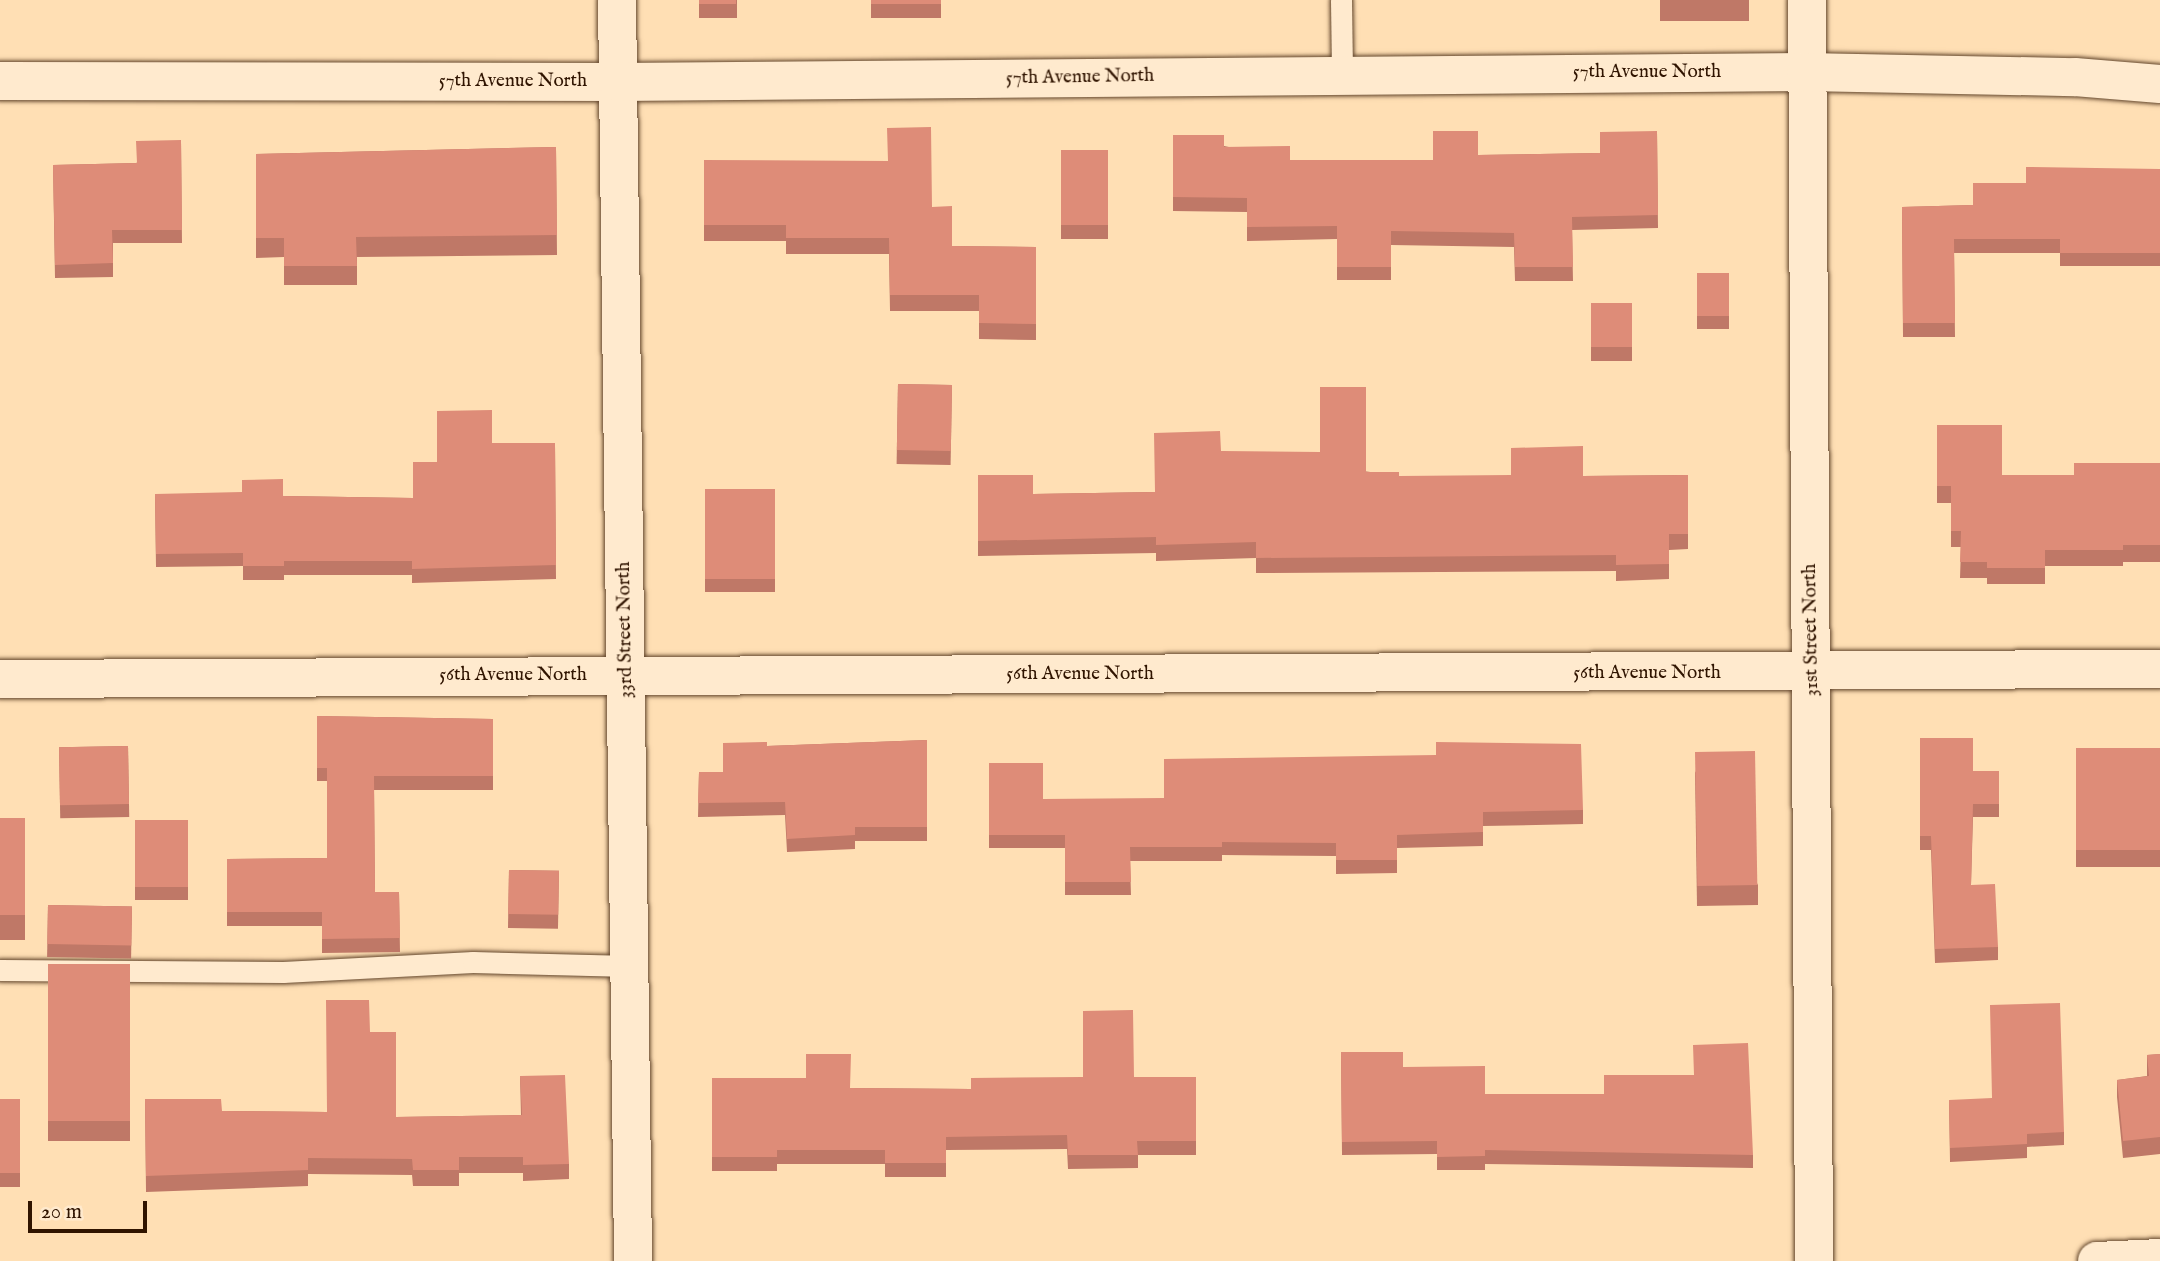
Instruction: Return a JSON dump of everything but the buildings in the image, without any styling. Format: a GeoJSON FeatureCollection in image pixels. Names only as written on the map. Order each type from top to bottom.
{"type":"FeatureCollection","features":[{"type":"Feature","properties":{"kind":"street","name":"33rd Street North"},"geometry":{"type":"LineString","coordinates":[[617,0],[633,1261]]}},
{"type":"Feature","properties":{"kind":"street","name":"31st Street North"},"geometry":{"type":"LineString","coordinates":[[1807,0],[1813,674],[1814,1261]]}},
{"type":"Feature","properties":{"kind":"street","name":"57th Avenue North"},"geometry":{"type":"LineString","coordinates":[[0,81],[618,82],[1807,72],[2075,77],[2160,84]]}},
{"type":"Feature","properties":{"kind":"street","name":"56th Avenue North"},"geometry":{"type":"LineString","coordinates":[[0,679],[1813,674],[2160,669]]}},
{"type":"Feature","properties":{"kind":"street"},"geometry":{"type":"LineString","coordinates":[[2097,1261],[2160,1258]]}},
{"type":"Feature","properties":{"kind":"lane"},"geometry":{"type":"LineString","coordinates":[[1341,0],[1342,75]]}},
{"type":"Feature","properties":{"kind":"lane"},"geometry":{"type":"LineString","coordinates":[[0,970],[283,972],[473,962],[630,966]]}}]}
